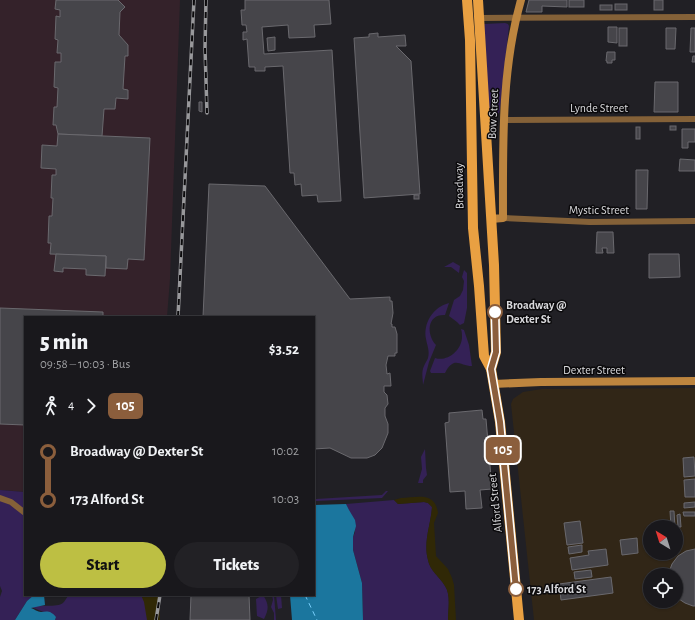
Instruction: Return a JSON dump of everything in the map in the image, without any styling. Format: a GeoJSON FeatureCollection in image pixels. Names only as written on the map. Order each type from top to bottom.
{"type":"FeatureCollection","features":[{"type":"Feature","properties":{"kind":"main road","name":"Broadway"},"geometry":{"type":"LineString","coordinates":[[467,0],[470,40],[473,228],[484,356],[491,369],[493,384]]}},
{"type":"Feature","properties":{"kind":"main road","name":"Broadway"},"geometry":{"type":"LineString","coordinates":[[478,0],[491,219],[494,242],[496,352],[491,369]]}},
{"type":"Feature","properties":{"kind":"main road","name":"Bow Street"},"geometry":{"type":"LineString","coordinates":[[503,218],[504,120],[508,68],[516,18],[521,0]]}},
{"type":"Feature","properties":{"kind":"main road"},"geometry":{"type":"LineString","coordinates":[[491,219],[503,218]]}},
{"type":"Feature","properties":{"kind":"main road","name":"Dexter Street"},"geometry":{"type":"LineString","coordinates":[[493,384],[541,382],[695,381]]}},
{"type":"Feature","properties":{"kind":"main road","name":"Alford Street"},"geometry":{"type":"LineString","coordinates":[[493,384],[500,422],[519,620]]}},
{"type":"Feature","properties":{"kind":"street"},"geometry":{"type":"LineString","coordinates":[[480,18],[695,17]]}},
{"type":"Feature","properties":{"kind":"street","name":"Lynde Street"},"geometry":{"type":"LineString","coordinates":[[504,120],[695,119]]}},
{"type":"Feature","properties":{"kind":"street","name":"Mystic Street"},"geometry":{"type":"LineString","coordinates":[[503,218],[590,222],[695,221]]}},
{"type":"Feature","properties":{"kind":"street"},"geometry":{"type":"LineString","coordinates":[[0,498],[11,502],[24,512]]}},
{"type":"Feature","properties":{"kind":"shaded area"},"geometry":{"type":"Polygon","coordinates":[[[0,0],[180,0],[170,279],[167,316],[24,316],[24,492],[0,490],[0,0]]]}},
{"type":"Feature","properties":{"kind":"shaded area"},"geometry":{"type":"Polygon","coordinates":[[[505,23],[509,26],[500,110],[498,115],[489,116],[484,24],[505,23]]]}},
{"type":"Feature","properties":{"kind":"shaded area"},"geometry":{"type":"Polygon","coordinates":[[[453,262],[460,266],[459,273],[451,267],[444,267],[453,262]]]}},
{"type":"Feature","properties":{"kind":"shaded area"},"geometry":{"type":"Polygon","coordinates":[[[464,270],[467,273],[467,308],[464,323],[460,325],[449,316],[454,300],[460,296],[463,290],[464,281],[462,277],[464,270]]]}},
{"type":"Feature","properties":{"kind":"shaded area"},"geometry":{"type":"Polygon","coordinates":[[[449,303],[445,315],[435,318],[430,326],[431,336],[436,345],[429,362],[423,385],[422,376],[424,365],[429,355],[425,333],[426,327],[430,316],[438,308],[449,303]]]}},
{"type":"Feature","properties":{"kind":"shaded area"},"geometry":{"type":"Polygon","coordinates":[[[461,329],[464,330],[469,345],[472,366],[454,363],[451,364],[445,373],[431,373],[430,371],[435,358],[440,359],[449,357],[459,347],[462,338],[461,329]]]}},
{"type":"Feature","properties":{"kind":"shaded area"},"geometry":{"type":"Polygon","coordinates":[[[695,388],[695,620],[534,620],[511,404],[513,399],[523,392],[542,389],[695,388]]]}},
{"type":"Feature","properties":{"kind":"shaded area"},"geometry":{"type":"Polygon","coordinates":[[[425,449],[427,475],[423,480],[423,483],[418,483],[422,469],[421,457],[425,449]]]}},
{"type":"Feature","properties":{"kind":"shaded area"},"geometry":{"type":"Polygon","coordinates":[[[0,490],[24,492],[24,596],[34,596],[27,601],[15,620],[0,620],[0,597],[2,591],[0,586],[0,490]]]}},
{"type":"Feature","properties":{"kind":"shaded area"},"geometry":{"type":"Polygon","coordinates":[[[388,491],[382,498],[316,501],[316,499],[382,495],[388,491]]]}},
{"type":"Feature","properties":{"kind":"shaded area"},"geometry":{"type":"Polygon","coordinates":[[[394,500],[398,504],[424,502],[428,503],[432,507],[426,547],[429,564],[447,590],[449,598],[448,620],[363,620],[362,583],[353,550],[353,537],[355,532],[346,504],[394,500]]]}},
{"type":"Feature","properties":{"kind":"shaded area"},"geometry":{"type":"Polygon","coordinates":[[[68,596],[159,596],[160,620],[55,620],[56,617],[31,607],[52,606],[63,603],[68,596]]]}},
{"type":"Feature","properties":{"kind":"shaded area"},"geometry":{"type":"Polygon","coordinates":[[[264,596],[266,601],[268,607],[264,619],[257,616],[256,599],[264,596]]]}},
{"type":"Feature","properties":{"kind":"shaded area"},"geometry":{"type":"Polygon","coordinates":[[[272,596],[274,596],[276,620],[274,620],[274,613],[271,607],[273,600],[272,596]]]}},
{"type":"Feature","properties":{"kind":"shaded area"},"geometry":{"type":"Polygon","coordinates":[[[276,596],[281,596],[282,608],[278,609],[276,596]]]}},
{"type":"Feature","properties":{"kind":"sand"},"geometry":{"type":"Polygon","coordinates":[[[425,497],[430,499],[436,506],[438,513],[434,523],[436,556],[448,569],[452,578],[454,585],[456,620],[448,620],[449,598],[447,590],[433,571],[428,560],[426,547],[432,507],[428,503],[424,502],[398,504],[394,500],[401,498],[425,497]]]}},
{"type":"Feature","properties":{"kind":"sand"},"geometry":{"type":"Polygon","coordinates":[[[141,596],[159,596],[160,620],[147,620],[141,596]]]}},
{"type":"Feature","properties":{"kind":"water"},"geometry":{"type":"Polygon","coordinates":[[[346,504],[355,520],[356,526],[353,537],[353,550],[362,583],[363,620],[292,620],[290,596],[315,596],[315,505],[346,504]]]}},
{"type":"Feature","properties":{"kind":"water"},"geometry":{"type":"Polygon","coordinates":[[[33,596],[44,596],[45,605],[31,608],[40,612],[48,612],[53,614],[56,617],[55,620],[15,620],[27,601],[33,596]]]}},
{"type":"Feature","properties":{"kind":"building"},"geometry":{"type":"Polygon","coordinates":[[[56,0],[118,0],[125,7],[120,12],[119,35],[128,45],[128,56],[125,56],[123,89],[128,90],[128,99],[116,98],[115,109],[104,109],[102,136],[58,134],[56,125],[53,125],[54,107],[57,107],[58,88],[54,87],[55,62],[61,62],[61,53],[57,53],[58,40],[55,39],[56,16],[60,17],[60,10],[55,9],[56,0]]]}},
{"type":"Feature","properties":{"kind":"building"},"geometry":{"type":"Polygon","coordinates":[[[245,0],[329,0],[331,24],[314,25],[315,37],[289,38],[288,25],[262,27],[264,54],[332,50],[341,201],[318,202],[317,195],[302,196],[301,184],[295,185],[294,173],[290,173],[283,66],[265,67],[265,71],[255,71],[255,67],[249,67],[247,39],[243,40],[243,32],[247,32],[246,25],[242,25],[241,10],[245,10],[245,0]]]}},
{"type":"Feature","properties":{"kind":"building"},"geometry":{"type":"Polygon","coordinates":[[[529,0],[567,0],[567,7],[542,6],[542,12],[526,12],[529,0]]]}},
{"type":"Feature","properties":{"kind":"building"},"geometry":{"type":"Polygon","coordinates":[[[569,0],[584,0],[584,7],[569,7],[569,0]]]}},
{"type":"Feature","properties":{"kind":"building"},"geometry":{"type":"Polygon","coordinates":[[[654,0],[663,0],[663,10],[654,10],[654,0]]]}},
{"type":"Feature","properties":{"kind":"building"},"geometry":{"type":"Polygon","coordinates":[[[615,4],[627,4],[627,10],[615,10],[615,4]]]}},
{"type":"Feature","properties":{"kind":"building"},"geometry":{"type":"Polygon","coordinates":[[[600,5],[612,5],[612,10],[600,10],[600,5]]]}},
{"type":"Feature","properties":{"kind":"building"},"geometry":{"type":"Polygon","coordinates":[[[608,27],[617,27],[617,43],[608,42],[608,27]]]}},
{"type":"Feature","properties":{"kind":"building"},"geometry":{"type":"Polygon","coordinates":[[[619,28],[627,28],[627,46],[619,46],[619,28]]]}},
{"type":"Feature","properties":{"kind":"building"},"geometry":{"type":"Polygon","coordinates":[[[666,28],[676,28],[675,49],[666,49],[666,28]]]}},
{"type":"Feature","properties":{"kind":"building"},"geometry":{"type":"Polygon","coordinates":[[[691,28],[695,28],[695,52],[690,52],[691,28]]]}},
{"type":"Feature","properties":{"kind":"building"},"geometry":{"type":"Polygon","coordinates":[[[378,33],[378,37],[405,35],[406,46],[396,46],[411,61],[420,194],[364,198],[354,38],[369,37],[369,34],[378,33]]]}},
{"type":"Feature","properties":{"kind":"building"},"geometry":{"type":"Polygon","coordinates":[[[275,37],[275,50],[268,51],[267,38],[275,37]]]}},
{"type":"Feature","properties":{"kind":"building"},"geometry":{"type":"Polygon","coordinates":[[[607,52],[615,52],[615,60],[612,60],[612,63],[607,63],[606,61],[607,52]]]}},
{"type":"Feature","properties":{"kind":"building"},"geometry":{"type":"Polygon","coordinates":[[[693,56],[695,56],[695,62],[692,62],[693,56]]]}},
{"type":"Feature","properties":{"kind":"building"},"geometry":{"type":"Polygon","coordinates":[[[655,82],[678,82],[678,112],[654,112],[655,82]]]}},
{"type":"Feature","properties":{"kind":"building"},"geometry":{"type":"Polygon","coordinates":[[[199,102],[202,102],[202,112],[199,111],[199,102]]]}},
{"type":"Feature","properties":{"kind":"building"},"geometry":{"type":"Polygon","coordinates":[[[670,126],[676,126],[676,130],[670,130],[670,126]]]}},
{"type":"Feature","properties":{"kind":"building"},"geometry":{"type":"Polygon","coordinates":[[[636,127],[640,127],[640,139],[636,139],[636,127]]]}},
{"type":"Feature","properties":{"kind":"building"},"geometry":{"type":"Polygon","coordinates":[[[682,129],[695,129],[695,142],[688,142],[688,148],[682,148],[682,129]]]}},
{"type":"Feature","properties":{"kind":"building"},"geometry":{"type":"Polygon","coordinates":[[[58,134],[150,138],[144,260],[128,259],[127,269],[106,268],[106,256],[50,254],[51,243],[48,243],[49,216],[52,216],[52,175],[56,175],[56,169],[41,168],[42,145],[57,146],[58,134]]]}},
{"type":"Feature","properties":{"kind":"building"},"geometry":{"type":"Polygon","coordinates":[[[680,159],[695,160],[695,171],[679,171],[680,159]]]}},
{"type":"Feature","properties":{"kind":"building"},"geometry":{"type":"Polygon","coordinates":[[[636,170],[648,170],[647,209],[636,209],[636,170]]]}},
{"type":"Feature","properties":{"kind":"building"},"geometry":{"type":"Polygon","coordinates":[[[209,184],[265,186],[350,299],[390,297],[390,301],[392,301],[393,313],[391,324],[392,327],[395,327],[397,334],[397,353],[395,353],[395,356],[388,356],[386,365],[387,374],[390,373],[391,386],[384,386],[384,392],[387,395],[388,404],[385,408],[385,416],[388,424],[388,433],[382,448],[375,455],[367,458],[351,458],[330,448],[315,449],[315,316],[203,316],[209,184]]]}},
{"type":"Feature","properties":{"kind":"building"},"geometry":{"type":"Polygon","coordinates":[[[414,195],[419,195],[419,199],[414,199],[414,195]]]}},
{"type":"Feature","properties":{"kind":"building"},"geometry":{"type":"Polygon","coordinates":[[[597,232],[613,232],[614,253],[607,253],[607,248],[602,248],[603,253],[596,253],[597,232]]]}},
{"type":"Feature","properties":{"kind":"building"},"geometry":{"type":"Polygon","coordinates":[[[56,254],[106,256],[105,276],[86,275],[86,269],[63,268],[63,272],[54,271],[56,254]]]}},
{"type":"Feature","properties":{"kind":"building"},"geometry":{"type":"Polygon","coordinates":[[[649,254],[679,254],[680,277],[649,278],[649,254]]]}},
{"type":"Feature","properties":{"kind":"building"},"geometry":{"type":"Polygon","coordinates":[[[0,308],[103,312],[103,316],[24,316],[24,425],[0,424],[0,308]]]}},
{"type":"Feature","properties":{"kind":"building"},"geometry":{"type":"Polygon","coordinates":[[[482,410],[483,419],[486,419],[492,489],[480,490],[482,508],[466,509],[465,491],[450,492],[445,423],[449,422],[449,413],[482,410]]]}},
{"type":"Feature","properties":{"kind":"building"},"geometry":{"type":"Polygon","coordinates":[[[694,457],[695,476],[684,477],[683,458],[694,457]]]}},
{"type":"Feature","properties":{"kind":"building"},"geometry":{"type":"Polygon","coordinates":[[[695,479],[695,497],[685,497],[684,480],[695,479]]]}},
{"type":"Feature","properties":{"kind":"building"},"geometry":{"type":"Polygon","coordinates":[[[695,502],[695,507],[684,508],[684,503],[695,502]]]}},
{"type":"Feature","properties":{"kind":"building"},"geometry":{"type":"Polygon","coordinates":[[[670,511],[674,511],[675,520],[671,520],[670,511]]]}},
{"type":"Feature","properties":{"kind":"building"},"geometry":{"type":"Polygon","coordinates":[[[683,512],[695,512],[695,516],[684,516],[683,512]]]}},
{"type":"Feature","properties":{"kind":"building"},"geometry":{"type":"Polygon","coordinates":[[[680,514],[680,520],[677,520],[677,515],[680,514]]]}},
{"type":"Feature","properties":{"kind":"building"},"geometry":{"type":"Polygon","coordinates":[[[580,521],[583,543],[567,545],[564,523],[580,521]]]}},
{"type":"Feature","properties":{"kind":"building"},"geometry":{"type":"Polygon","coordinates":[[[637,538],[638,553],[622,555],[620,540],[637,538]]]}},
{"type":"Feature","properties":{"kind":"building"},"geometry":{"type":"Polygon","coordinates":[[[582,545],[582,552],[569,554],[568,547],[582,545]]]}},
{"type":"Feature","properties":{"kind":"building"},"geometry":{"type":"Polygon","coordinates":[[[606,549],[608,565],[572,570],[570,558],[589,555],[588,551],[606,549]]]}},
{"type":"Feature","properties":{"kind":"building"},"geometry":{"type":"Polygon","coordinates":[[[695,549],[695,606],[683,602],[683,568],[671,568],[675,560],[683,560],[683,553],[695,549]]]}},
{"type":"Feature","properties":{"kind":"building"},"geometry":{"type":"Polygon","coordinates":[[[591,570],[592,577],[575,579],[574,572],[591,570]]]}},
{"type":"Feature","properties":{"kind":"building"},"geometry":{"type":"Polygon","coordinates":[[[611,577],[613,593],[561,600],[559,584],[611,577]]]}},
{"type":"Feature","properties":{"kind":"building"},"geometry":{"type":"Polygon","coordinates":[[[191,596],[249,596],[250,620],[190,620],[191,596]]]}},
{"type":"Feature","properties":{"kind":"ferry route"},"geometry":{"type":"LineString","coordinates":[[305,596],[317,620]]}},
{"type":"Feature","properties":{"kind":"railway"},"geometry":{"type":"LineString","coordinates":[[178,316],[194,0]]}},
{"type":"Feature","properties":{"kind":"railway"},"geometry":{"type":"LineString","coordinates":[[206,0],[205,48],[207,113]]}},
{"type":"Feature","properties":{"kind":"railway"},"geometry":{"type":"LineString","coordinates":[[156,620],[160,596]]}},
{"type":"Feature","properties":{"kind":"bus line","name":"105"},"geometry":{"type":"LineString","coordinates":[[495,312],[496,352],[491,369],[500,422],[516,589]]}},
{"type":"Feature","properties":{"kind":"place","name":"Broadway @ Dexter St"},"geometry":{"type":"Point","coordinates":[495,312]}},
{"type":"Feature","properties":{"kind":"place","name":"173 Alford St"},"geometry":{"type":"Point","coordinates":[516,589]}}]}
